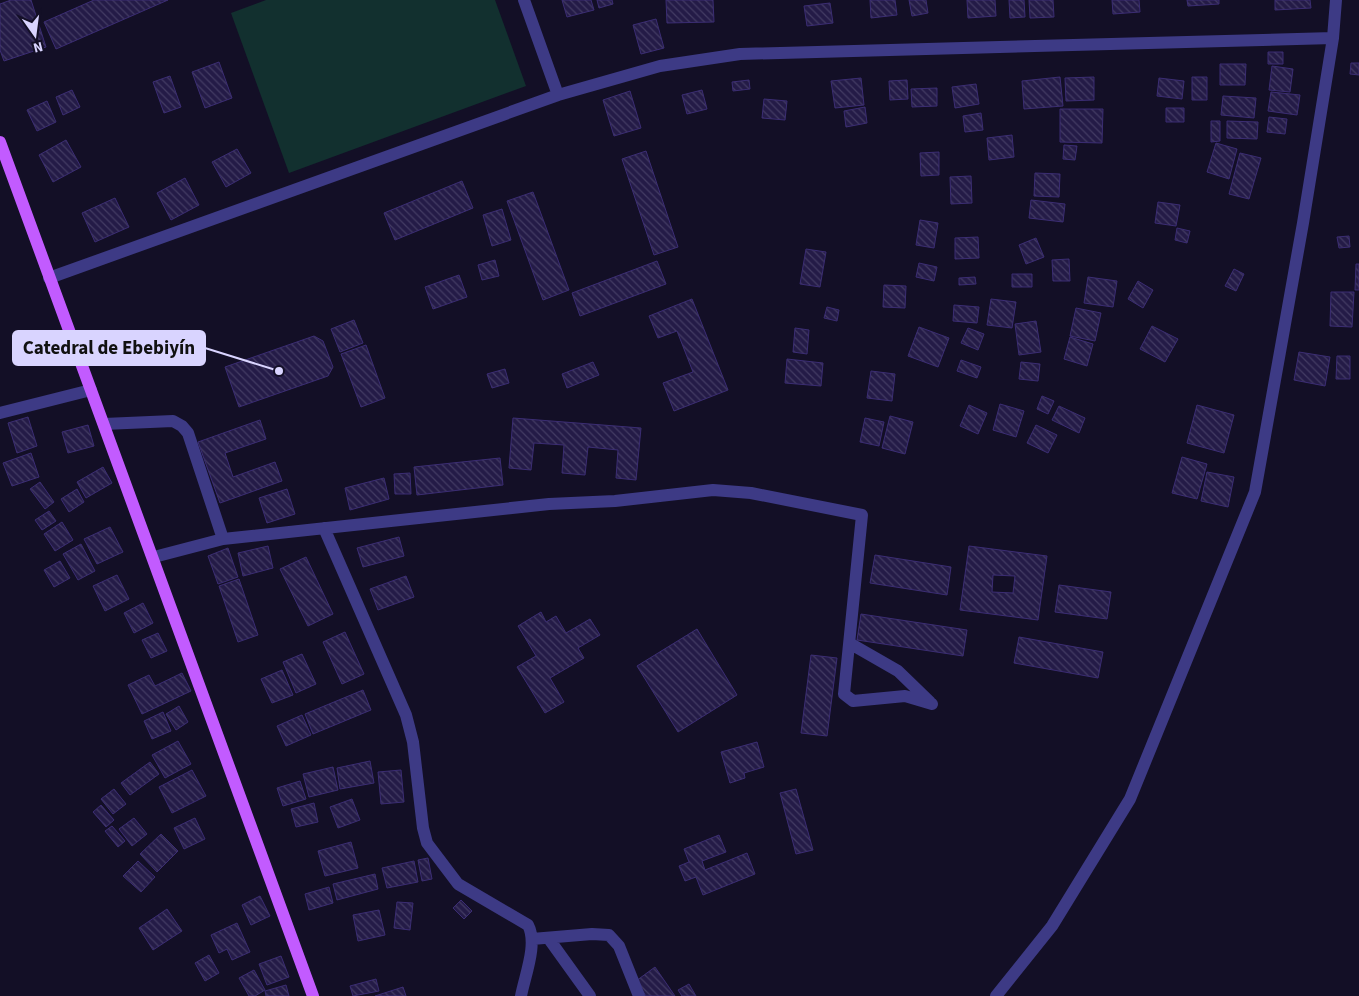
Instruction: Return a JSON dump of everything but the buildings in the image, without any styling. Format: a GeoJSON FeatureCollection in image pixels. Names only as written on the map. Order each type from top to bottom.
{"type":"FeatureCollection","features":[{"type":"Feature","properties":{"kind":"main road"},"geometry":{"type":"LineString","coordinates":[[0,142],[314,996]]}},
{"type":"Feature","properties":{"kind":"street"},"geometry":{"type":"LineString","coordinates":[[524,0],[558,95]]}},
{"type":"Feature","properties":{"kind":"street"},"geometry":{"type":"LineString","coordinates":[[996,996],[1052,926],[1130,799],[1255,492],[1272,408],[1333,38],[1336,0]]}},
{"type":"Feature","properties":{"kind":"street"},"geometry":{"type":"LineString","coordinates":[[49,278],[558,95],[660,66],[740,54],[1333,38]]}},
{"type":"Feature","properties":{"kind":"street"},"geometry":{"type":"LineString","coordinates":[[0,413],[91,390]]}},
{"type":"Feature","properties":{"kind":"street"},"geometry":{"type":"LineString","coordinates":[[104,424],[173,422],[182,426],[188,433],[223,539]]}},
{"type":"Feature","properties":{"kind":"street"},"geometry":{"type":"LineString","coordinates":[[154,558],[223,539],[324,528],[549,504],[615,501],[713,490],[751,493],[862,515],[851,644],[844,689],[847,698],[853,702],[905,696],[932,704],[898,671],[851,644]]}},
{"type":"Feature","properties":{"kind":"street"},"geometry":{"type":"LineString","coordinates":[[324,528],[406,715],[413,742],[423,828],[428,843],[458,884],[528,925],[532,939],[521,996]]}},
{"type":"Feature","properties":{"kind":"street"},"geometry":{"type":"LineString","coordinates":[[532,939],[592,934],[609,935],[619,946],[639,996]]}},
{"type":"Feature","properties":{"kind":"street"},"geometry":{"type":"LineString","coordinates":[[549,939],[590,996]]}},
{"type":"Feature","properties":{"kind":"green space"},"geometry":{"type":"Polygon","coordinates":[[[266,0],[495,0],[526,86],[289,173],[231,13],[266,0]]]}},
{"type":"Feature","properties":{"kind":"place","name":"Catedral de Ebebiyín"},"geometry":{"type":"Point","coordinates":[279,371]}}]}
